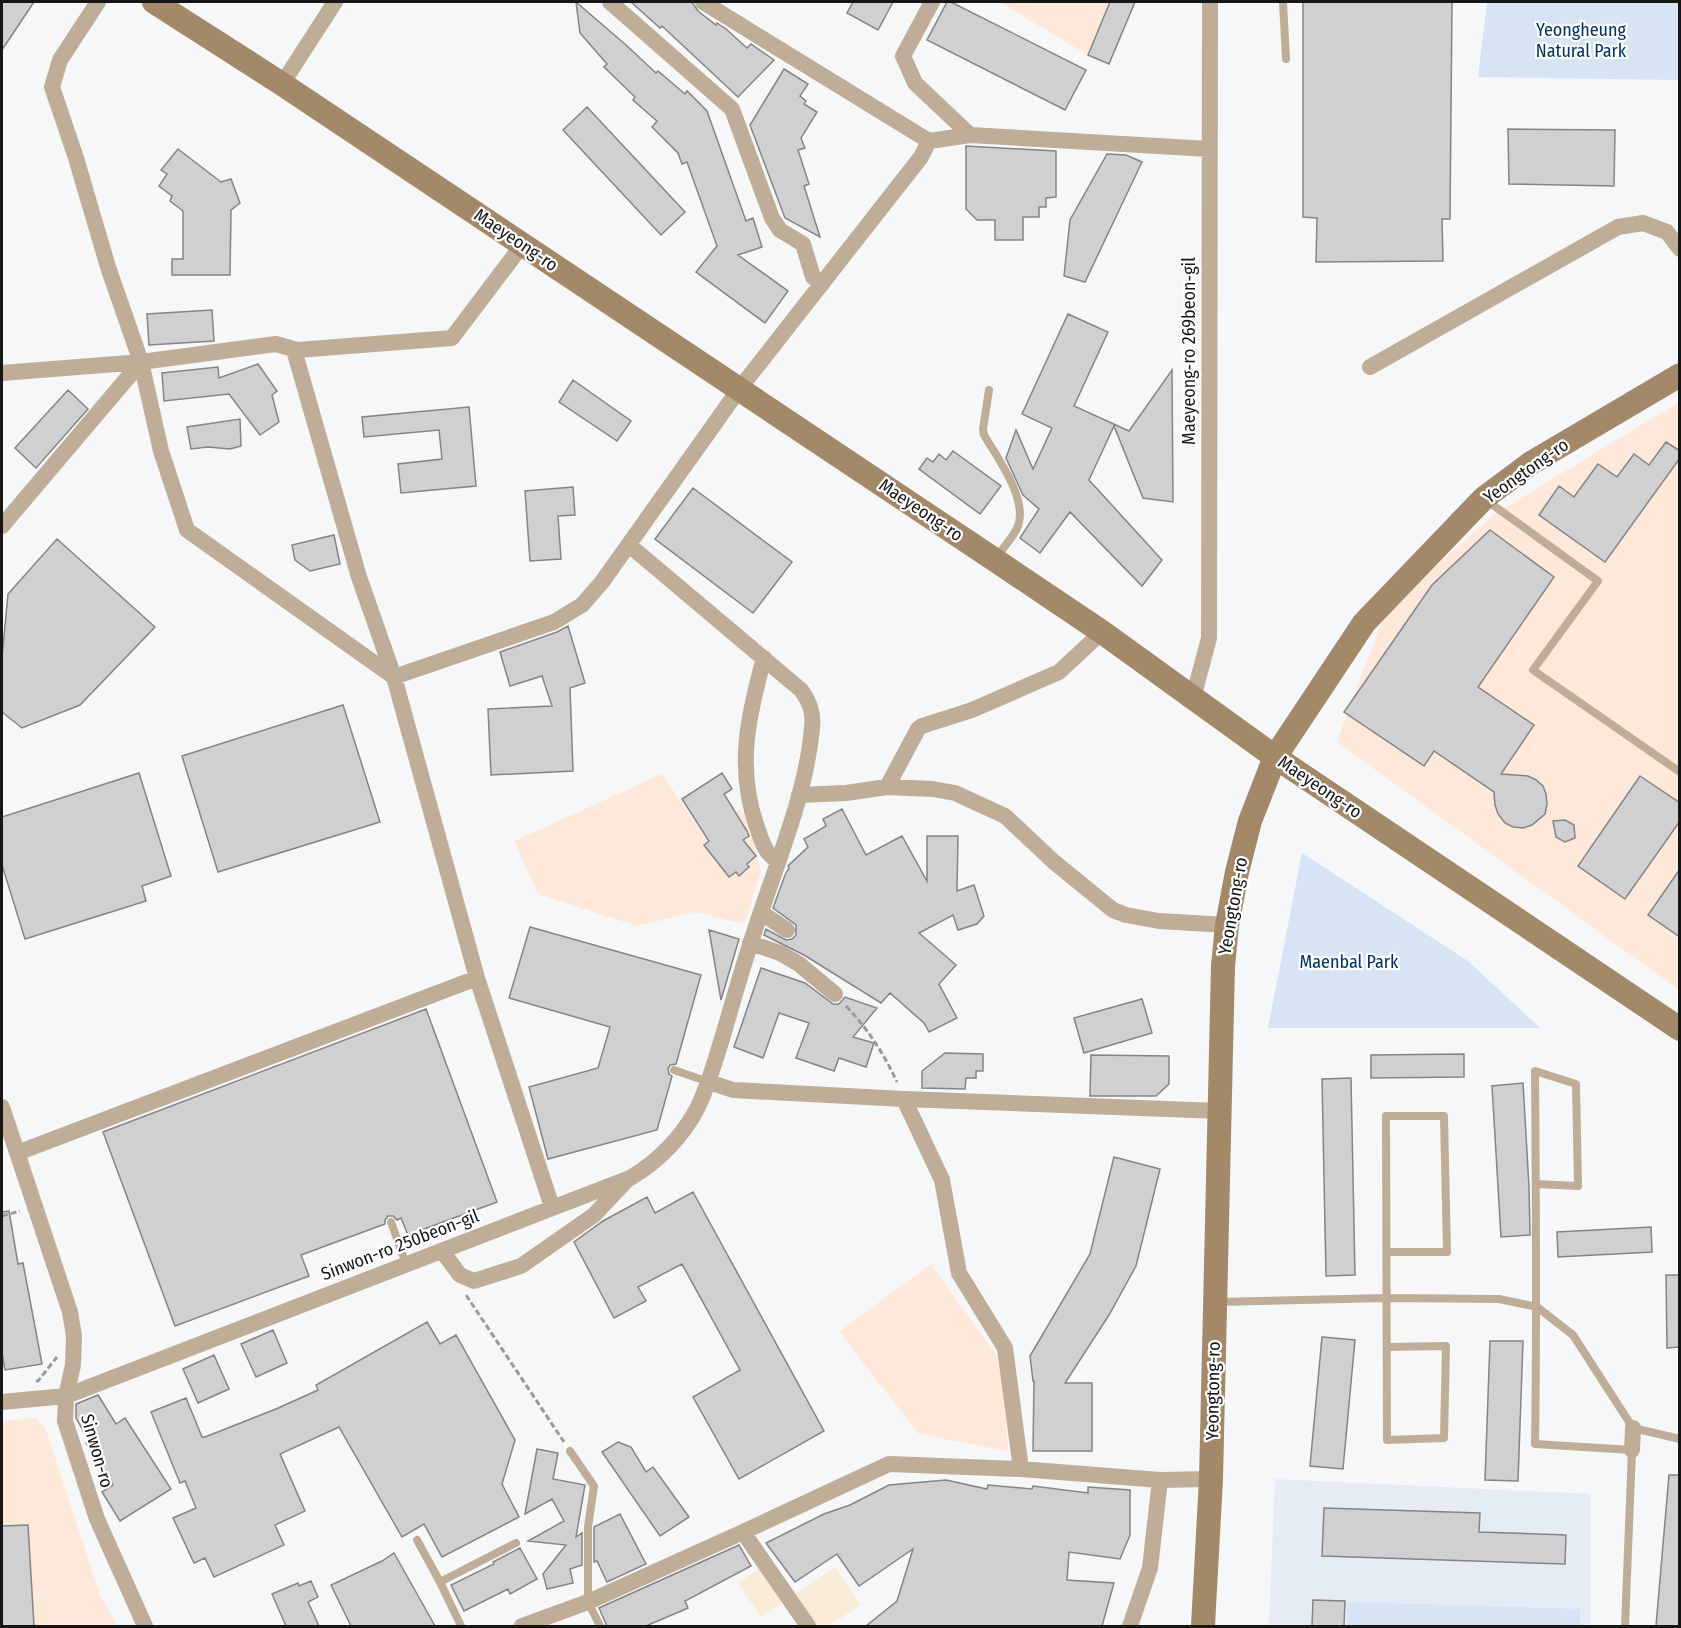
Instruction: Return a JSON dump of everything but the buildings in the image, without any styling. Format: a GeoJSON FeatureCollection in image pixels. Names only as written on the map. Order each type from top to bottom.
{"type":"FeatureCollection","features":[{"type":"Feature","properties":{"kind":"street"},"geometry":{"type":"LineString","coordinates":[[98,2],[60,60],[52,87],[76,158],[108,267],[141,362],[161,451],[187,530],[394,677]]}},
{"type":"Feature","properties":{"kind":"street","name":"Maeyeong-ro"},"geometry":{"type":"LineString","coordinates":[[154,2],[282,84],[740,388],[1102,632],[1275,757],[1680,1029]]}},
{"type":"Feature","properties":{"kind":"street"},"geometry":{"type":"LineString","coordinates":[[282,84],[335,2]]}},
{"type":"Feature","properties":{"kind":"street"},"geometry":{"type":"LineString","coordinates":[[609,2],[732,109],[772,218],[780,230],[803,244],[813,277],[822,284]]}},
{"type":"Feature","properties":{"kind":"street"},"geometry":{"type":"LineString","coordinates":[[703,2],[929,141],[970,135],[1209,149]]}},
{"type":"Feature","properties":{"kind":"street"},"geometry":{"type":"LineString","coordinates":[[932,2],[903,56],[915,83],[970,135]]}},
{"type":"Feature","properties":{"kind":"street","name":"Maeyeong-ro 269beon-gil"},"geometry":{"type":"LineString","coordinates":[[1193,698],[1209,638],[1210,2]]}},
{"type":"Feature","properties":{"kind":"street"},"geometry":{"type":"LineString","coordinates":[[394,677],[554,622],[582,605],[593,594],[740,388],[921,157],[929,141]]}},
{"type":"Feature","properties":{"kind":"street"},"geometry":{"type":"LineString","coordinates":[[1370,367],[1617,227],[1643,224],[1651,226],[1667,232],[1680,249]]}},
{"type":"Feature","properties":{"kind":"street"},"geometry":{"type":"LineString","coordinates":[[2,373],[141,362],[276,344],[294,350],[452,338],[523,244]]}},
{"type":"Feature","properties":{"kind":"street"},"geometry":{"type":"LineString","coordinates":[[294,350],[359,577],[394,677],[477,978],[552,1207]]}},
{"type":"Feature","properties":{"kind":"street"},"geometry":{"type":"LineString","coordinates":[[2,526],[141,362]]}},
{"type":"Feature","properties":{"kind":"street","name":"Yeongtong-ro"},"geometry":{"type":"LineString","coordinates":[[1203,1626],[1211,1479],[1220,1022],[1227,925],[1250,821],[1275,757],[1364,623],[1484,498],[1530,463],[1680,375]]}},
{"type":"Feature","properties":{"kind":"street","name":"Sinwon-ro 250beon-gil"},"geometry":{"type":"LineString","coordinates":[[2,1402],[66,1396],[630,1178],[658,1159],[684,1129],[698,1108],[709,1082],[750,943],[799,795],[810,744],[812,710],[801,690],[629,545]]}},
{"type":"Feature","properties":{"kind":"street"},"geometry":{"type":"LineString","coordinates":[[887,787],[918,729],[922,726],[964,713],[1059,672],[1102,632]]}},
{"type":"Feature","properties":{"kind":"street"},"geometry":{"type":"LineString","coordinates":[[764,658],[746,737],[745,771],[748,795],[758,829],[769,856],[778,861]]}},
{"type":"Feature","properties":{"kind":"street"},"geometry":{"type":"LineString","coordinates":[[799,795],[846,793],[887,787],[945,791],[1005,816],[1054,862],[1113,910],[1126,915],[1159,921],[1227,925]]}},
{"type":"Feature","properties":{"kind":"street"},"geometry":{"type":"LineString","coordinates":[[760,915],[766,916],[788,930]]}},
{"type":"Feature","properties":{"kind":"street"},"geometry":{"type":"LineString","coordinates":[[750,943],[780,953],[799,964],[835,994]]}},
{"type":"Feature","properties":{"kind":"street"},"geometry":{"type":"LineString","coordinates":[[17,1153],[477,978]]}},
{"type":"Feature","properties":{"kind":"street"},"geometry":{"type":"LineString","coordinates":[[709,1082],[733,1090],[1219,1111]]}},
{"type":"Feature","properties":{"kind":"street"},"geometry":{"type":"LineString","coordinates":[[904,1099],[942,1180],[959,1273],[1005,1348],[1022,1469]]}},
{"type":"Feature","properties":{"kind":"street","name":"Sinwon-ro"},"geometry":{"type":"LineString","coordinates":[[2,1107],[70,1312],[74,1336],[73,1365],[66,1396],[65,1421],[97,1519],[145,1626]]}},
{"type":"Feature","properties":{"kind":"street"},"geometry":{"type":"LineString","coordinates":[[442,1251],[460,1275],[467,1280],[481,1280],[520,1266],[594,1215],[630,1178]]}},
{"type":"Feature","properties":{"kind":"street"},"geometry":{"type":"LineString","coordinates":[[1632,1450],[1633,1428]]}},
{"type":"Feature","properties":{"kind":"street"},"geometry":{"type":"LineString","coordinates":[[522,1626],[588,1602],[890,1464],[1022,1469],[1160,1480],[1211,1479]]}},
{"type":"Feature","properties":{"kind":"street"},"geometry":{"type":"LineString","coordinates":[[1130,1626],[1150,1568],[1160,1480]]}},
{"type":"Feature","properties":{"kind":"street"},"geometry":{"type":"LineString","coordinates":[[744,1532],[808,1626]]}},
{"type":"Feature","properties":{"kind":"lane"},"geometry":{"type":"LineString","coordinates":[[1283,2],[1286,59]]}},
{"type":"Feature","properties":{"kind":"lane"},"geometry":{"type":"LineString","coordinates":[[989,390],[982,429],[1006,471],[1019,504],[1017,526],[995,560]]}},
{"type":"Feature","properties":{"kind":"lane"},"geometry":{"type":"LineString","coordinates":[[1484,498],[1598,581],[1533,670],[1680,772]]}},
{"type":"Feature","properties":{"kind":"lane"},"geometry":{"type":"LineString","coordinates":[[674,1070],[709,1082]]}},
{"type":"Feature","properties":{"kind":"lane"},"geometry":{"type":"LineString","coordinates":[[1536,1184],[1578,1186],[1576,1084],[1535,1071],[1537,1307],[1535,1444],[1632,1450],[1625,1626]]}},
{"type":"Feature","properties":{"kind":"lane"},"geometry":{"type":"LineString","coordinates":[[1387,1252],[1447,1252],[1444,1116],[1386,1116],[1387,1347],[1388,1440],[1444,1438],[1446,1346],[1387,1347]]}},
{"type":"Feature","properties":{"kind":"lane"},"geometry":{"type":"LineString","coordinates":[[391,1222],[406,1263]]}},
{"type":"Feature","properties":{"kind":"lane"},"geometry":{"type":"LineString","coordinates":[[1215,1302],[1387,1298],[1499,1299],[1537,1307],[1573,1335],[1633,1428],[1680,1439]]}},
{"type":"Feature","properties":{"kind":"lane"},"geometry":{"type":"LineString","coordinates":[[570,1451],[594,1486],[588,1527],[588,1602],[600,1626]]}},
{"type":"Feature","properties":{"kind":"lane"},"geometry":{"type":"LineString","coordinates":[[417,1540],[461,1626]]}},
{"type":"Feature","properties":{"kind":"lane"},"geometry":{"type":"LineString","coordinates":[[440,1582],[516,1543]]}},
{"type":"Feature","properties":{"kind":"path"},"geometry":{"type":"LineString","coordinates":[[835,994],[874,1039],[887,1060],[904,1099]]}},
{"type":"Feature","properties":{"kind":"path"},"geometry":{"type":"LineString","coordinates":[[2,1216],[20,1211],[17,1201]]}},
{"type":"Feature","properties":{"kind":"path"},"geometry":{"type":"LineString","coordinates":[[467,1280],[464,1291],[570,1451]]}},
{"type":"Feature","properties":{"kind":"path"},"geometry":{"type":"LineString","coordinates":[[29,1381],[38,1380],[63,1348]]}},
{"type":"Feature","properties":{"kind":"shaded area"},"geometry":{"type":"Polygon","coordinates":[[[999,2],[1110,2],[1088,55],[999,2]]]}},
{"type":"Feature","properties":{"kind":"shaded area"},"geometry":{"type":"Polygon","coordinates":[[[1679,402],[1679,990],[1337,742],[1386,610],[1495,514],[1679,402]]]}},
{"type":"Feature","properties":{"kind":"shaded area"},"geometry":{"type":"Polygon","coordinates":[[[662,774],[704,836],[740,810],[748,821],[761,871],[744,924],[695,912],[637,926],[538,894],[514,841],[662,774]]]}},
{"type":"Feature","properties":{"kind":"shaded area"},"geometry":{"type":"Polygon","coordinates":[[[931,1264],[1002,1363],[1008,1451],[919,1434],[839,1332],[931,1264]]]}},
{"type":"Feature","properties":{"kind":"shaded area"},"geometry":{"type":"Polygon","coordinates":[[[36,1418],[45,1427],[100,1595],[118,1626],[2,1626],[2,1421],[36,1418]]]}},
{"type":"Feature","properties":{"kind":"shaded area"},"geometry":{"type":"Polygon","coordinates":[[[1275,1479],[1590,1494],[1590,1626],[1269,1626],[1275,1479]]]}},
{"type":"Feature","properties":{"kind":"shaded area"},"geometry":{"type":"Polygon","coordinates":[[[766,1564],[789,1598],[761,1617],[738,1583],[766,1564]]]}},
{"type":"Feature","properties":{"kind":"shaded area"},"geometry":{"type":"Polygon","coordinates":[[[835,1567],[861,1605],[828,1626],[815,1626],[794,1595],[835,1567]]]}},
{"type":"Feature","properties":{"kind":"green space","name":"Yeongheung Natural Park"},"geometry":{"type":"Polygon","coordinates":[[[1487,2],[1679,2],[1679,80],[1478,77],[1487,2]]]}},
{"type":"Feature","properties":{"kind":"green space","name":"Maenbal Park"},"geometry":{"type":"Polygon","coordinates":[[[1302,853],[1468,961],[1540,1028],[1268,1028],[1302,853]]]}},
{"type":"Feature","properties":{"kind":"green space"},"geometry":{"type":"Polygon","coordinates":[[[1348,1602],[1580,1609],[1580,1626],[1347,1626],[1348,1602]]]}}]}
